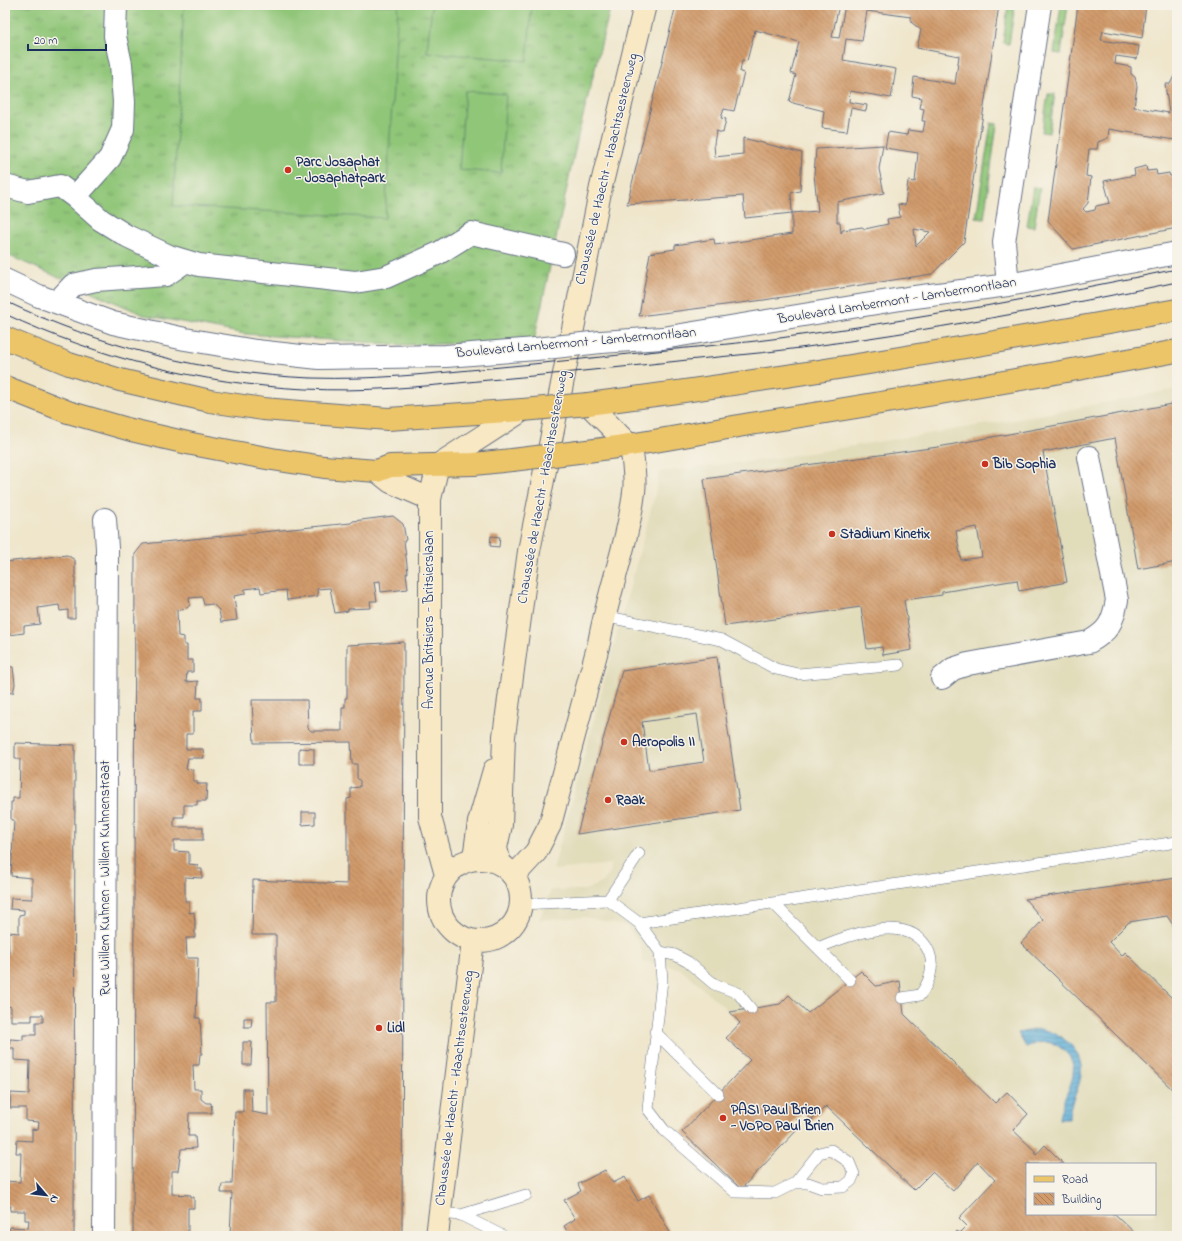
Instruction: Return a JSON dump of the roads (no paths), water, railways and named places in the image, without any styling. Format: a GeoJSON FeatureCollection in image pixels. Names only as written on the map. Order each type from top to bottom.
{"type":"FeatureCollection","features":[{"type":"Feature","properties":{"kind":"main road"},"geometry":{"type":"LineString","coordinates":[[5,338],[69,364],[120,380],[210,401],[263,409],[388,419],[523,410],[661,395],[919,355],[1177,310]]}},
{"type":"Feature","properties":{"kind":"main road"},"geometry":{"type":"LineString","coordinates":[[5,387],[68,412],[131,430],[272,459],[324,467],[377,471],[390,466],[474,464],[631,446],[678,436],[950,392],[1177,351]]}},
{"type":"Feature","properties":{"kind":"street"},"geometry":{"type":"LineString","coordinates":[[75,197],[110,158],[123,129],[124,102],[121,64],[115,36],[116,5]]}},
{"type":"Feature","properties":{"kind":"street","name":"Chaussée de Haecht - Haachtsesteenweg"},"geometry":{"type":"LineString","coordinates":[[521,904],[520,890],[507,870],[496,848],[501,824],[504,736],[529,551],[601,186],[645,5]]}},
{"type":"Feature","properties":{"kind":"street"},"geometry":{"type":"LineString","coordinates":[[1008,285],[1004,242],[1040,5]]}},
{"type":"Feature","properties":{"kind":"street"},"geometry":{"type":"LineString","coordinates":[[5,186],[28,192],[60,186],[101,220],[127,236],[169,256],[199,265],[355,282],[386,277],[438,253],[471,233],[563,254]]}},
{"type":"Feature","properties":{"kind":"street","name":"Boulevard Lambermont - Lambermontlaan"},"geometry":{"type":"LineString","coordinates":[[5,280],[57,302],[113,323],[185,339],[318,358],[446,356],[663,338],[899,300],[1008,285],[1177,253]]}},
{"type":"Feature","properties":{"kind":"street"},"geometry":{"type":"LineString","coordinates":[[57,302],[73,285],[96,280],[166,275],[186,261]]}},
{"type":"Feature","properties":{"kind":"street"},"geometry":{"type":"LineString","coordinates":[[521,904],[513,925],[505,933],[484,941],[473,941],[461,937],[444,921],[439,910],[438,898],[446,875],[453,868],[481,858],[507,870],[536,852],[550,825],[599,643],[604,616],[635,491],[631,446],[588,404]]}},
{"type":"Feature","properties":{"kind":"street"},"geometry":{"type":"LineString","coordinates":[[438,465],[523,410]]}},
{"type":"Feature","properties":{"kind":"street"},"geometry":{"type":"LineString","coordinates":[[942,678],[953,668],[968,664],[1089,642],[1103,634],[1108,627],[1114,616],[1117,600],[1089,457]]}},
{"type":"Feature","properties":{"kind":"street","name":"Avenue Britsiers - Britsierslaan"},"geometry":{"type":"LineString","coordinates":[[438,465],[430,499],[430,817],[446,875]]}},
{"type":"Feature","properties":{"kind":"street"},"geometry":{"type":"LineString","coordinates":[[377,471],[391,482],[430,499]]}},
{"type":"Feature","properties":{"kind":"street","name":"Rue Willem Kuhnen - Willem Kuhnenstraat"},"geometry":{"type":"LineString","coordinates":[[104,1236],[107,564],[105,519]]}},
{"type":"Feature","properties":{"kind":"street","name":"Chaussée de Haecht - Haachtsesteenweg"},"geometry":{"type":"LineString","coordinates":[[472,860],[475,852],[479,822],[504,736]]}},
{"type":"Feature","properties":{"kind":"street","name":"Chaussée de Haecht - Haachtsesteenweg"},"geometry":{"type":"LineString","coordinates":[[437,1236],[450,1214],[473,941]]}},
{"type":"Feature","properties":{"kind":"lane"},"geometry":{"type":"LineString","coordinates":[[604,616],[722,640],[776,669],[798,674],[899,665]]}},
{"type":"Feature","properties":{"kind":"lane"},"geometry":{"type":"LineString","coordinates":[[639,923],[1177,842]]}},
{"type":"Feature","properties":{"kind":"lane"},"geometry":{"type":"LineString","coordinates":[[608,900],[639,853]]}},
{"type":"Feature","properties":{"kind":"lane"},"geometry":{"type":"LineString","coordinates":[[521,904],[608,900],[639,923],[660,952],[662,980],[655,1032],[648,1109],[664,1130],[735,1192],[775,1193],[795,1183],[818,1153],[831,1150],[849,1162],[854,1174],[851,1181],[843,1187],[822,1188],[808,1183],[795,1183]]}},
{"type":"Feature","properties":{"kind":"lane"},"geometry":{"type":"LineString","coordinates":[[773,903],[850,980]]}},
{"type":"Feature","properties":{"kind":"lane"},"geometry":{"type":"LineString","coordinates":[[818,948],[842,937],[872,930],[900,929],[914,935],[925,944],[930,956],[931,970],[926,986],[920,995],[902,998]]}},
{"type":"Feature","properties":{"kind":"lane"},"geometry":{"type":"LineString","coordinates":[[660,952],[675,955],[688,962],[714,984],[738,993],[751,1009]]}},
{"type":"Feature","properties":{"kind":"lane"},"geometry":{"type":"LineString","coordinates":[[655,1032],[718,1094]]}},
{"type":"Feature","properties":{"kind":"lane"},"geometry":{"type":"LineString","coordinates":[[450,1214],[526,1195]]}},
{"type":"Feature","properties":{"kind":"lane"},"geometry":{"type":"LineString","coordinates":[[450,1214],[503,1236]]}},
{"type":"Feature","properties":{"kind":"water"},"geometry":{"type":"Polygon","coordinates":[[[1039,1029],[1048,1031],[1065,1040],[1077,1053],[1080,1061],[1080,1080],[1070,1109],[1069,1119],[1059,1119],[1073,1073],[1073,1064],[1069,1056],[1057,1045],[1048,1042],[1026,1047],[1018,1033],[1039,1029]]]}},
{"type":"Feature","properties":{"kind":"tram line"},"geometry":{"type":"LineString","coordinates":[[5,301],[41,317],[115,344],[193,364],[232,371],[272,375],[311,378],[356,378],[445,372],[742,343],[890,322],[986,306],[1177,269]]}},
{"type":"Feature","properties":{"kind":"tram line"},"geometry":{"type":"LineString","coordinates":[[5,314],[77,344],[114,356],[189,375],[266,386],[327,390],[370,389],[435,385],[763,353],[894,334],[989,318],[1177,282]]}},
{"type":"Feature","properties":{"kind":"place","name":"Parc Josaphat - Josaphatpark"},"geometry":{"type":"Point","coordinates":[288,170]}},
{"type":"Feature","properties":{"kind":"place","name":"Bib Sophia"},"geometry":{"type":"Point","coordinates":[985,464]}},
{"type":"Feature","properties":{"kind":"place","name":"Stadium Kinetix"},"geometry":{"type":"Point","coordinates":[832,534]}},
{"type":"Feature","properties":{"kind":"place","name":"Aeropolis II"},"geometry":{"type":"Point","coordinates":[624,742]}},
{"type":"Feature","properties":{"kind":"place","name":"Raak"},"geometry":{"type":"Point","coordinates":[608,800]}},
{"type":"Feature","properties":{"kind":"place","name":"Lidl"},"geometry":{"type":"Point","coordinates":[379,1028]}},
{"type":"Feature","properties":{"kind":"place","name":"PASI Paul Brien - VOPO Paul Brien"},"geometry":{"type":"Point","coordinates":[723,1118]}}]}
